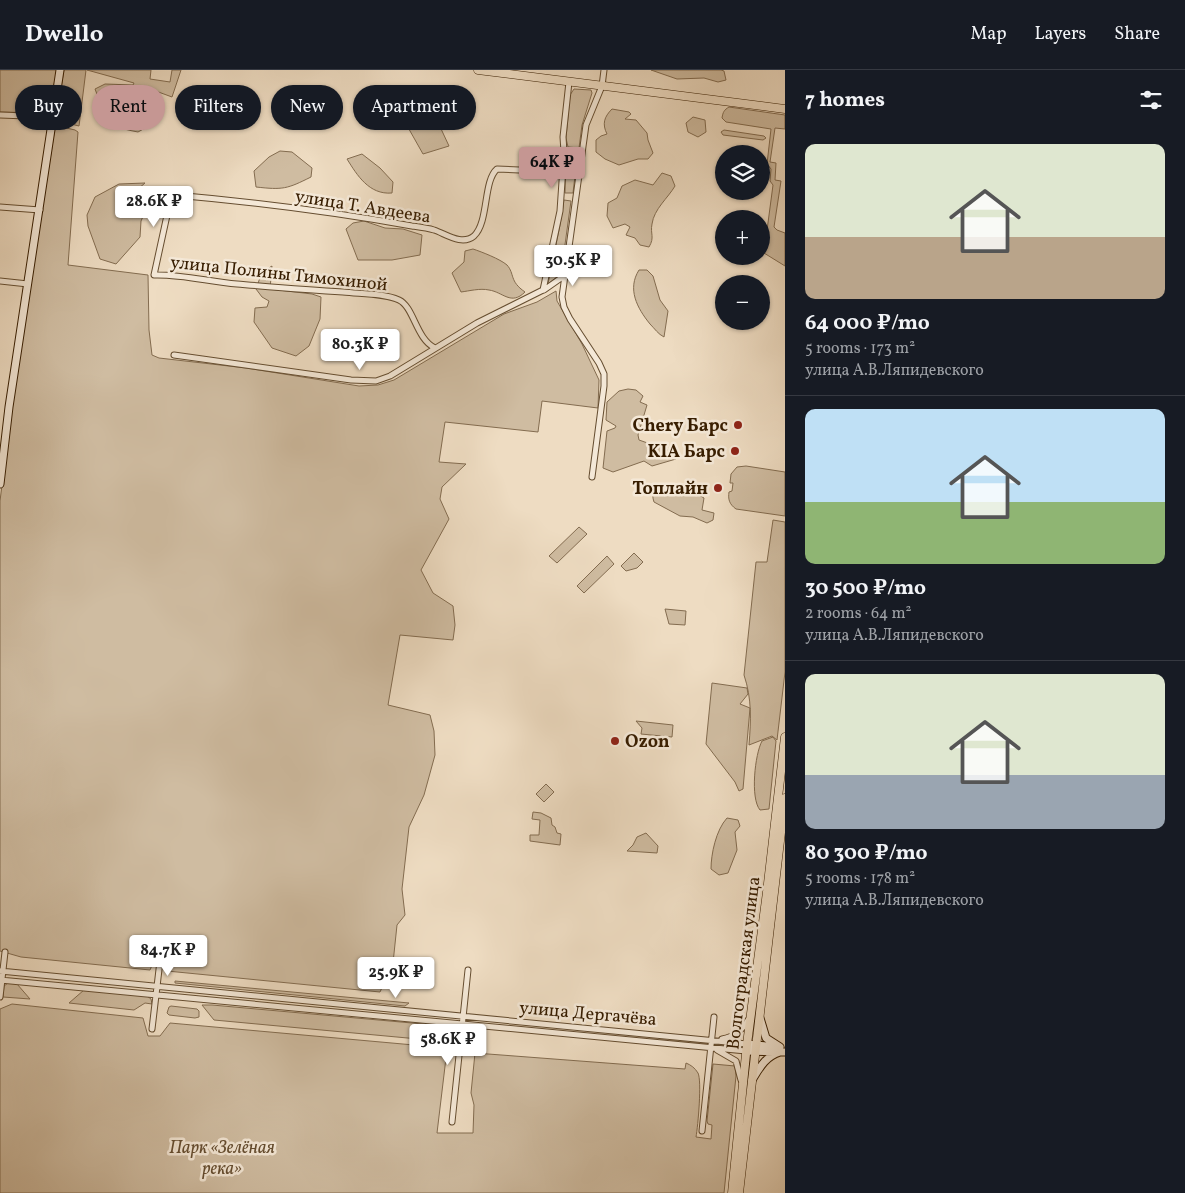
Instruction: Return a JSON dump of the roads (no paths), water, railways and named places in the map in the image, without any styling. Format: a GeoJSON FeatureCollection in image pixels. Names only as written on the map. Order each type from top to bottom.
{"type":"FeatureCollection","features":[{"type":"Feature","properties":{"kind":"main road"},"geometry":{"type":"LineString","coordinates":[[478,70],[785,109]]}},
{"type":"Feature","properties":{"kind":"main road","name":"Волгоградская улица"},"geometry":{"type":"LineString","coordinates":[[739,1193],[756,1048],[756,1012],[785,737]]}},
{"type":"Feature","properties":{"kind":"main road","name":"Волгоградская улица"},"geometry":{"type":"LineString","coordinates":[[732,1193],[746,1047],[756,1012],[785,798]]}},
{"type":"Feature","properties":{"kind":"street"},"geometry":{"type":"LineString","coordinates":[[58,85],[60,70]]}},
{"type":"Feature","properties":{"kind":"street"},"geometry":{"type":"LineString","coordinates":[[592,476],[604,374],[599,363],[570,319],[564,307],[562,297],[586,125],[602,86],[604,70]]}},
{"type":"Feature","properties":{"kind":"street"},"geometry":{"type":"LineString","coordinates":[[543,290],[560,211],[564,122],[569,82]]}},
{"type":"Feature","properties":{"kind":"street"},"geometry":{"type":"LineString","coordinates":[[0,114],[15,115]]}},
{"type":"Feature","properties":{"kind":"street"},"geometry":{"type":"LineString","coordinates":[[0,484],[9,407],[51,130]]}},
{"type":"Feature","properties":{"kind":"street","name":"улица Т. Авдеева"},"geometry":{"type":"LineString","coordinates":[[154,275],[171,197],[175,195],[240,201],[366,218],[428,229],[453,238],[466,239],[473,236],[478,230],[492,176],[497,169],[563,172]]}},
{"type":"Feature","properties":{"kind":"street"},"geometry":{"type":"LineString","coordinates":[[0,207],[40,210]]}},
{"type":"Feature","properties":{"kind":"street","name":"улица Полины Тимохиной"},"geometry":{"type":"LineString","coordinates":[[154,275],[235,284],[374,294],[398,300],[404,303],[423,338],[435,348]]}},
{"type":"Feature","properties":{"kind":"street"},"geometry":{"type":"LineString","coordinates":[[174,355],[368,382],[383,380],[477,323],[529,298],[564,276]]}},
{"type":"Feature","properties":{"kind":"street"},"geometry":{"type":"LineString","coordinates":[[0,281],[28,284]]}},
{"type":"Feature","properties":{"kind":"street"},"geometry":{"type":"LineString","coordinates":[[0,997],[1,971],[5,952]]}},
{"type":"Feature","properties":{"kind":"street"},"geometry":{"type":"LineString","coordinates":[[152,1029],[160,961]]}},
{"type":"Feature","properties":{"kind":"street"},"geometry":{"type":"LineString","coordinates":[[452,1122],[468,970]]}},
{"type":"Feature","properties":{"kind":"street","name":"улица Дергачёва"},"geometry":{"type":"LineString","coordinates":[[1,971],[462,1024],[712,1048],[746,1047]]}},
{"type":"Feature","properties":{"kind":"street","name":"улица Дергачёва"},"geometry":{"type":"LineString","coordinates":[[1,980],[157,990],[463,1016],[713,1040],[746,1047],[782,1050]]}},
{"type":"Feature","properties":{"kind":"street"},"geometry":{"type":"LineString","coordinates":[[713,1040],[731,1037],[738,1033],[756,1012],[765,1037],[782,1050],[769,1056],[752,1080]]}},
{"type":"Feature","properties":{"kind":"street"},"geometry":{"type":"LineString","coordinates":[[702,1131],[714,1017]]}},
{"type":"Feature","properties":{"kind":"street"},"geometry":{"type":"LineString","coordinates":[[712,1048],[736,1061],[743,1087]]}},
{"type":"Feature","properties":{"kind":"place","name":"Chery Барс"},"geometry":{"type":"Point","coordinates":[738,425]}},
{"type":"Feature","properties":{"kind":"place","name":"KIA Барс"},"geometry":{"type":"Point","coordinates":[735,451]}},
{"type":"Feature","properties":{"kind":"place","name":"Топлайн"},"geometry":{"type":"Point","coordinates":[718,488]}},
{"type":"Feature","properties":{"kind":"place","name":"Ozon"},"geometry":{"type":"Point","coordinates":[615,741]}},
{"type":"Feature","properties":{"kind":"park label","name":"Парк «Зелёная река»"},"geometry":{"type":"Point","coordinates":[222,1157]}}]}
